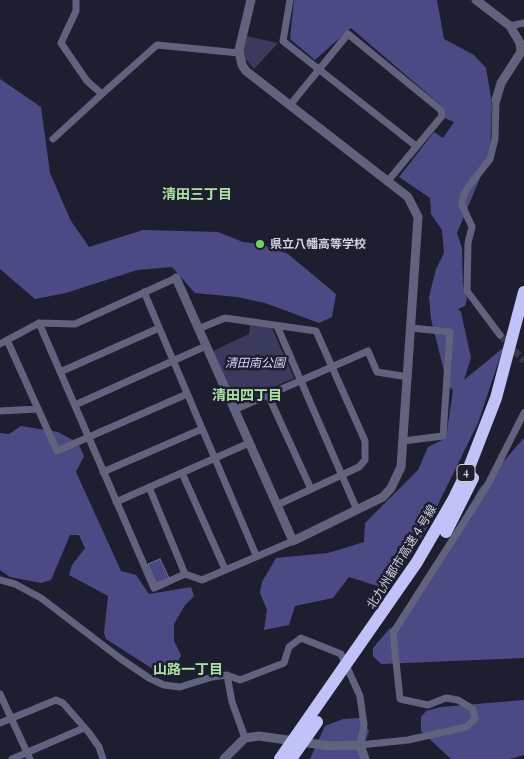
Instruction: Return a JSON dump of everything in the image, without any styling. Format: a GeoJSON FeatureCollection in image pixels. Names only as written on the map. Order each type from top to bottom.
{"type":"FeatureCollection","features":[{"type":"Feature","properties":{"kind":"highway","name":"北九州都市高速４号線"},"geometry":{"type":"LineString","coordinates":[[291,759],[371,638],[436,532],[470,464],[499,389],[524,292]]}},
{"type":"Feature","properties":{"kind":"highway","name":"北九州都市高速４号線"},"geometry":{"type":"LineString","coordinates":[[280,759],[425,567],[461,504],[495,426],[524,330]]}},
{"type":"Feature","properties":{"kind":"street"},"geometry":{"type":"LineString","coordinates":[[76,0],[76,11],[61,44],[87,81],[102,94]]}},
{"type":"Feature","properties":{"kind":"street"},"geometry":{"type":"LineString","coordinates":[[39,323],[154,588],[185,574],[202,580],[225,568],[293,541],[357,510],[383,497],[391,488],[401,467],[412,328],[418,217],[408,197],[246,70],[239,54],[240,42],[251,0]]}},
{"type":"Feature","properties":{"kind":"street"},"geometry":{"type":"LineString","coordinates":[[290,0],[283,41],[416,146]]}},
{"type":"Feature","properties":{"kind":"street"},"geometry":{"type":"LineString","coordinates":[[476,0],[510,26],[517,35],[521,52],[501,83],[496,100],[495,139],[490,159],[462,197],[462,205],[472,227],[468,243],[466,291],[500,334]]}},
{"type":"Feature","properties":{"kind":"street"},"geometry":{"type":"LineString","coordinates":[[510,26],[524,23]]}},
{"type":"Feature","properties":{"kind":"street"},"geometry":{"type":"LineString","coordinates":[[290,105],[348,34],[441,110],[442,116],[387,182]]}},
{"type":"Feature","properties":{"kind":"street"},"geometry":{"type":"LineString","coordinates":[[53,140],[157,45],[239,54]]}},
{"type":"Feature","properties":{"kind":"street"},"geometry":{"type":"LineString","coordinates":[[0,344],[39,323],[75,324],[176,278],[293,541]]}},
{"type":"Feature","properties":{"kind":"street"},"geometry":{"type":"LineString","coordinates":[[144,292],[256,556]]}},
{"type":"Feature","properties":{"kind":"street"},"geometry":{"type":"LineString","coordinates":[[198,329],[225,318],[316,331],[365,441],[365,460],[359,467],[342,476],[277,506]]}},
{"type":"Feature","properties":{"kind":"street"},"geometry":{"type":"LineString","coordinates":[[277,326],[357,510]]}},
{"type":"Feature","properties":{"kind":"street"},"geometry":{"type":"LineString","coordinates":[[60,372],[159,328]]}},
{"type":"Feature","properties":{"kind":"street"},"geometry":{"type":"LineString","coordinates":[[403,441],[443,436],[450,332],[412,328]]}},
{"type":"Feature","properties":{"kind":"street"},"geometry":{"type":"LineString","coordinates":[[7,340],[57,451],[187,394]]}},
{"type":"Feature","properties":{"kind":"street"},"geometry":{"type":"LineString","coordinates":[[75,405],[206,346]]}},
{"type":"Feature","properties":{"kind":"street"},"geometry":{"type":"LineString","coordinates":[[234,410],[368,351],[377,372],[408,377]]}},
{"type":"Feature","properties":{"kind":"street"},"geometry":{"type":"LineString","coordinates":[[268,395],[311,489]]}},
{"type":"Feature","properties":{"kind":"street"},"geometry":{"type":"LineString","coordinates":[[0,411],[38,408]]}},
{"type":"Feature","properties":{"kind":"street"},"geometry":{"type":"LineString","coordinates":[[224,759],[245,738],[259,736],[330,746],[360,745],[408,740],[466,727],[475,719],[473,709],[458,700],[446,698],[428,705],[400,699],[393,633],[487,486],[524,413]]}},
{"type":"Feature","properties":{"kind":"street"},"geometry":{"type":"LineString","coordinates":[[103,472],[202,429]]}},
{"type":"Feature","properties":{"kind":"street"},"geometry":{"type":"LineString","coordinates":[[116,502],[249,443]]}},
{"type":"Feature","properties":{"kind":"street"},"geometry":{"type":"LineString","coordinates":[[182,473],[225,568]]}},
{"type":"Feature","properties":{"kind":"street"},"geometry":{"type":"LineString","coordinates":[[149,487],[185,574]]}},
{"type":"Feature","properties":{"kind":"street"},"geometry":{"type":"LineString","coordinates":[[0,580],[15,584],[42,598],[121,659],[156,682],[180,687],[212,677],[227,675],[240,680],[284,663],[289,647],[301,638],[341,654],[360,696],[364,725],[360,745],[365,759]]}},
{"type":"Feature","properties":{"kind":"street"},"geometry":{"type":"LineString","coordinates":[[227,675],[232,702],[245,738]]}},
{"type":"Feature","properties":{"kind":"street"},"geometry":{"type":"LineString","coordinates":[[0,694],[28,756]]}},
{"type":"Feature","properties":{"kind":"street"},"geometry":{"type":"LineString","coordinates":[[0,723],[56,700],[63,703],[84,728],[99,747],[103,759]]}},
{"type":"Feature","properties":{"kind":"street"},"geometry":{"type":"LineString","coordinates":[[12,759],[28,756],[84,728]]}},
{"type":"Feature","properties":{"kind":"green space"},"geometry":{"type":"Polygon","coordinates":[[[246,36],[278,43],[254,69],[245,58],[243,50],[246,36]]]}},
{"type":"Feature","properties":{"kind":"green space","name":"清田南公園"},"geometry":{"type":"Polygon","coordinates":[[[250,325],[272,328],[294,378],[236,404],[213,351],[249,334],[250,325]]]}},
{"type":"Feature","properties":{"kind":"shaded area"},"geometry":{"type":"Polygon","coordinates":[[[294,0],[437,0],[444,39],[474,55],[486,68],[492,104],[490,154],[457,233],[462,248],[463,287],[467,299],[465,306],[458,309],[461,312],[471,358],[464,380],[503,348],[478,423],[425,531],[387,589],[349,577],[333,598],[295,606],[289,625],[264,630],[267,610],[260,593],[262,582],[276,558],[328,553],[364,542],[365,523],[418,470],[428,447],[446,438],[453,390],[449,387],[444,371],[431,319],[429,297],[436,269],[444,253],[442,230],[431,214],[430,198],[399,177],[434,132],[443,138],[454,122],[442,117],[443,107],[351,28],[315,60],[290,39],[294,0]]]}},
{"type":"Feature","properties":{"kind":"shaded area"},"geometry":{"type":"Polygon","coordinates":[[[0,79],[41,107],[50,173],[71,221],[89,247],[143,230],[218,232],[243,242],[260,244],[288,254],[336,294],[332,317],[319,323],[265,303],[237,297],[195,293],[172,267],[137,270],[66,293],[35,299],[0,269],[0,79]]]}},
{"type":"Feature","properties":{"kind":"shaded area"},"geometry":{"type":"Polygon","coordinates":[[[21,426],[58,432],[78,443],[84,456],[76,472],[121,571],[136,575],[149,594],[191,587],[194,596],[185,605],[174,624],[174,641],[181,655],[175,670],[166,674],[156,671],[106,639],[104,633],[108,596],[69,575],[72,565],[85,548],[79,535],[70,535],[51,580],[41,583],[10,577],[0,570],[0,433],[9,434],[21,426]]]}},
{"type":"Feature","properties":{"kind":"shaded area"},"geometry":{"type":"Polygon","coordinates":[[[524,438],[524,658],[381,664],[373,656],[373,648],[389,629],[398,625],[480,488],[524,438]]]}},
{"type":"Feature","properties":{"kind":"shaded area"},"geometry":{"type":"Polygon","coordinates":[[[160,559],[169,578],[156,583],[148,564],[160,559]]]}},
{"type":"Feature","properties":{"kind":"shaded area"},"geometry":{"type":"Polygon","coordinates":[[[524,700],[524,755],[510,759],[451,759],[421,731],[421,717],[426,711],[441,707],[524,700]]]}},
{"type":"Feature","properties":{"kind":"shaded area"},"geometry":{"type":"Polygon","coordinates":[[[360,718],[369,731],[365,742],[364,759],[310,759],[325,726],[343,719],[360,718]]]}},
{"type":"Feature","properties":{"kind":"tunnel"},"geometry":{"type":"LineString","coordinates":[[500,335],[524,361]]}},
{"type":"Feature","properties":{"kind":"place","name":"県立八幡高等学校"},"geometry":{"type":"Point","coordinates":[260,244]}},
{"type":"Feature","properties":{"kind":"district","name":"清田三丁目"},"geometry":{"type":"Point","coordinates":[197,195]}},
{"type":"Feature","properties":{"kind":"district","name":"清田四丁目"},"geometry":{"type":"Point","coordinates":[247,396]}},
{"type":"Feature","properties":{"kind":"district","name":"山路一丁目"},"geometry":{"type":"Point","coordinates":[188,670]}}]}
